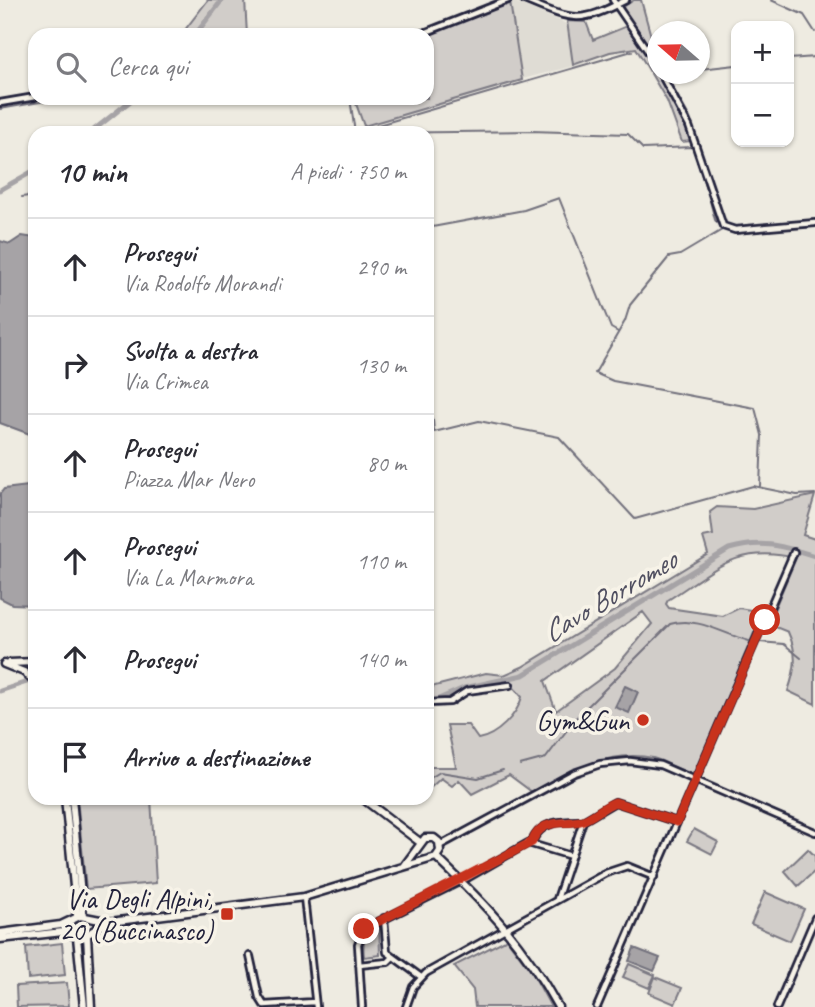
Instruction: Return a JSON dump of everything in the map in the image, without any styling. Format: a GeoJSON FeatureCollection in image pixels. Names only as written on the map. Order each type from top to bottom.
{"type":"FeatureCollection","features":[{"type":"Feature","properties":{"kind":"street"},"geometry":{"type":"LineString","coordinates":[[434,29],[508,0]]}},
{"type":"Feature","properties":{"kind":"street"},"geometry":{"type":"LineString","coordinates":[[524,0],[567,17],[594,16],[614,3],[626,0]]}},
{"type":"Feature","properties":{"kind":"street"},"geometry":{"type":"LineString","coordinates":[[614,3],[647,47]]}},
{"type":"Feature","properties":{"kind":"street"},"geometry":{"type":"LineString","coordinates":[[666,84],[689,126],[723,226],[735,230],[815,223]]}},
{"type":"Feature","properties":{"kind":"street"},"geometry":{"type":"LineString","coordinates":[[0,103],[28,98]]}},
{"type":"Feature","properties":{"kind":"street"},"geometry":{"type":"LineString","coordinates":[[597,1007],[794,552]]}},
{"type":"Feature","properties":{"kind":"street"},"geometry":{"type":"LineString","coordinates":[[2,664],[28,662]]}},
{"type":"Feature","properties":{"kind":"street"},"geometry":{"type":"LineString","coordinates":[[2,664],[28,676]]}},
{"type":"Feature","properties":{"kind":"street"},"geometry":{"type":"LineString","coordinates":[[434,703],[450,702],[467,691],[510,685]]}},
{"type":"Feature","properties":{"kind":"street"},"geometry":{"type":"LineString","coordinates":[[436,857],[441,845],[575,773],[600,764],[649,762],[815,832]]}},
{"type":"Feature","properties":{"kind":"street"},"geometry":{"type":"LineString","coordinates":[[362,1007],[358,944],[364,929],[532,842],[538,831],[551,823],[583,821],[615,802],[677,822]]}},
{"type":"Feature","properties":{"kind":"street"},"geometry":{"type":"LineString","coordinates":[[66,805],[80,918],[89,933],[91,1007]]}},
{"type":"Feature","properties":{"kind":"street"},"geometry":{"type":"LineString","coordinates":[[72,805],[80,918],[75,936],[84,1007]]}},
{"type":"Feature","properties":{"kind":"street"},"geometry":{"type":"LineString","coordinates":[[371,805],[420,845],[427,858]]}},
{"type":"Feature","properties":{"kind":"street"},"geometry":{"type":"LineString","coordinates":[[557,899],[583,821]]}},
{"type":"Feature","properties":{"kind":"street"},"geometry":{"type":"LineString","coordinates":[[405,865],[429,837],[437,839],[441,845]]}},
{"type":"Feature","properties":{"kind":"street"},"geometry":{"type":"LineString","coordinates":[[532,842],[571,856]]}},
{"type":"Feature","properties":{"kind":"street"},"geometry":{"type":"LineString","coordinates":[[436,857],[508,928],[534,964],[558,1007]]}},
{"type":"Feature","properties":{"kind":"street"},"geometry":{"type":"LineString","coordinates":[[0,933],[61,925],[80,918],[110,922],[304,897],[436,857]]}},
{"type":"Feature","properties":{"kind":"street"},"geometry":{"type":"LineString","coordinates":[[406,1007],[408,996],[421,977],[617,867],[627,866],[654,877]]}},
{"type":"Feature","properties":{"kind":"street"},"geometry":{"type":"LineString","coordinates":[[250,956],[259,997],[264,1005],[316,1004],[304,897]]}},
{"type":"Feature","properties":{"kind":"street"},"geometry":{"type":"LineString","coordinates":[[384,918],[386,949],[421,977]]}},
{"type":"Feature","properties":{"kind":"street"},"geometry":{"type":"LineString","coordinates":[[777,1007],[815,918]]}},
{"type":"Feature","properties":{"kind":"street"},"geometry":{"type":"LineString","coordinates":[[0,939],[63,932],[75,936],[89,933],[110,922]]}},
{"type":"Feature","properties":{"kind":"street"},"geometry":{"type":"LineString","coordinates":[[359,965],[388,962],[393,957]]}},
{"type":"Feature","properties":{"kind":"shaded area"},"geometry":{"type":"Polygon","coordinates":[[[208,0],[245,0],[247,28],[186,28],[208,0]]]}},
{"type":"Feature","properties":{"kind":"shaded area"},"geometry":{"type":"Polygon","coordinates":[[[634,0],[641,0],[647,22],[647,42],[646,43],[620,9],[634,0]]]}},
{"type":"Feature","properties":{"kind":"shaded area"},"geometry":{"type":"Polygon","coordinates":[[[510,2],[567,24],[573,66],[522,79],[510,2]]]}},
{"type":"Feature","properties":{"kind":"shaded area"},"geometry":{"type":"Polygon","coordinates":[[[510,2],[522,80],[364,126],[356,105],[434,105],[434,32],[510,2]]]}},
{"type":"Feature","properties":{"kind":"shaded area"},"geometry":{"type":"Polygon","coordinates":[[[567,21],[586,22],[593,40],[627,26],[647,49],[647,67],[636,48],[610,52],[573,65],[567,21]]]}},
{"type":"Feature","properties":{"kind":"shaded area"},"geometry":{"type":"Polygon","coordinates":[[[657,84],[664,84],[692,141],[682,142],[667,101],[657,84]]]}},
{"type":"Feature","properties":{"kind":"shaded area"},"geometry":{"type":"Polygon","coordinates":[[[22,236],[28,237],[28,433],[0,423],[0,241],[10,244],[22,236]]]}},
{"type":"Feature","properties":{"kind":"shaded area"},"geometry":{"type":"Polygon","coordinates":[[[28,486],[28,605],[12,604],[0,598],[0,494],[4,489],[28,486]]]}},
{"type":"Feature","properties":{"kind":"shaded area"},"geometry":{"type":"Polygon","coordinates":[[[815,495],[803,535],[815,539],[815,704],[788,691],[795,661],[791,640],[788,632],[768,624],[796,558],[757,554],[742,557],[713,570],[666,604],[669,608],[723,616],[739,608],[763,612],[694,774],[653,758],[637,756],[590,764],[532,792],[509,775],[472,794],[459,780],[452,786],[441,778],[434,784],[434,767],[456,767],[447,725],[468,725],[478,739],[485,737],[505,724],[516,711],[522,697],[510,683],[465,690],[443,701],[443,706],[434,707],[434,686],[486,673],[504,675],[522,667],[708,554],[703,537],[713,535],[710,512],[717,507],[753,509],[815,495]],[[643,612],[545,681],[556,711],[615,668],[652,624],[643,612]]]}},
{"type":"Feature","properties":{"kind":"shaded area"},"geometry":{"type":"Polygon","coordinates":[[[625,686],[638,692],[629,713],[615,707],[625,686]]]}},
{"type":"Feature","properties":{"kind":"shaded area"},"geometry":{"type":"Polygon","coordinates":[[[78,805],[151,805],[156,883],[86,889],[78,805]]]}},
{"type":"Feature","properties":{"kind":"shaded area"},"geometry":{"type":"Polygon","coordinates":[[[694,829],[718,842],[712,854],[687,841],[694,829]]]}},
{"type":"Feature","properties":{"kind":"shaded area"},"geometry":{"type":"Polygon","coordinates":[[[808,849],[815,856],[815,871],[798,886],[785,871],[808,849]]]}},
{"type":"Feature","properties":{"kind":"shaded area"},"geometry":{"type":"Polygon","coordinates":[[[765,892],[804,909],[790,941],[751,924],[765,892]]]}},
{"type":"Feature","properties":{"kind":"shaded area"},"geometry":{"type":"Polygon","coordinates":[[[379,924],[380,955],[364,957],[365,938],[379,924]]]}},
{"type":"Feature","properties":{"kind":"shaded area"},"geometry":{"type":"Polygon","coordinates":[[[507,939],[533,974],[551,1007],[475,1007],[473,990],[454,966],[507,939]]]}},
{"type":"Feature","properties":{"kind":"shaded area"},"geometry":{"type":"Polygon","coordinates":[[[62,943],[65,975],[28,979],[26,947],[62,943]]]}},
{"type":"Feature","properties":{"kind":"shaded area"},"geometry":{"type":"Polygon","coordinates":[[[634,948],[660,958],[654,971],[629,961],[634,948]]]}},
{"type":"Feature","properties":{"kind":"shaded area"},"geometry":{"type":"Polygon","coordinates":[[[629,964],[655,975],[649,988],[623,977],[629,964]]]}},
{"type":"Feature","properties":{"kind":"shaded area"},"geometry":{"type":"Polygon","coordinates":[[[655,977],[682,988],[675,1004],[649,993],[655,977]]]}},
{"type":"Feature","properties":{"kind":"shaded area"},"geometry":{"type":"Polygon","coordinates":[[[67,983],[69,1006],[17,1007],[16,986],[67,983]]]}},
{"type":"Feature","properties":{"kind":"waterway"},"geometry":{"type":"LineString","coordinates":[[200,28],[222,0]]}},
{"type":"Feature","properties":{"kind":"waterway"},"geometry":{"type":"LineString","coordinates":[[535,0],[546,7]]}},
{"type":"Feature","properties":{"kind":"waterway"},"geometry":{"type":"LineString","coordinates":[[771,0],[804,15],[815,32]]}},
{"type":"Feature","properties":{"kind":"waterway"},"geometry":{"type":"LineString","coordinates":[[599,10],[611,2]]}},
{"type":"Feature","properties":{"kind":"waterway"},"geometry":{"type":"LineString","coordinates":[[561,12],[580,14]]}},
{"type":"Feature","properties":{"kind":"waterway"},"geometry":{"type":"LineString","coordinates":[[375,126],[632,51]]}},
{"type":"Feature","properties":{"kind":"waterway"},"geometry":{"type":"LineString","coordinates":[[794,59],[815,57]]}},
{"type":"Feature","properties":{"kind":"waterway"},"geometry":{"type":"LineString","coordinates":[[710,68],[731,66]]}},
{"type":"Feature","properties":{"kind":"waterway"},"geometry":{"type":"LineString","coordinates":[[671,84],[690,118],[711,182]]}},
{"type":"Feature","properties":{"kind":"waterway"},"geometry":{"type":"LineString","coordinates":[[0,109],[28,104]]}},
{"type":"Feature","properties":{"kind":"waterway"},"geometry":{"type":"LineString","coordinates":[[99,126],[125,105]]}},
{"type":"Feature","properties":{"kind":"waterway"},"geometry":{"type":"LineString","coordinates":[[351,105],[354,126]]}},
{"type":"Feature","properties":{"kind":"waterway"},"geometry":{"type":"LineString","coordinates":[[434,132],[531,131],[628,134],[643,149],[693,147],[706,189]]}},
{"type":"Feature","properties":{"kind":"waterway"},"geometry":{"type":"LineString","coordinates":[[0,190],[28,174]]}},
{"type":"Feature","properties":{"kind":"waterway"},"geometry":{"type":"LineString","coordinates":[[708,193],[715,220],[722,230],[680,255],[669,257],[630,305],[625,321],[595,373],[613,381],[755,408],[762,435],[760,486]]}},
{"type":"Feature","properties":{"kind":"waterway"},"geometry":{"type":"LineString","coordinates":[[22,197],[28,196]]}},
{"type":"Feature","properties":{"kind":"waterway"},"geometry":{"type":"LineString","coordinates":[[434,227],[524,210],[559,198],[611,328],[618,332]]}},
{"type":"Feature","properties":{"kind":"waterway"},"geometry":{"type":"LineString","coordinates":[[434,432],[479,421],[559,437],[635,519],[753,486],[797,495],[815,494]]}},
{"type":"Feature","properties":{"kind":"waterway","name":"Cavo Borromeo"},"geometry":{"type":"LineString","coordinates":[[434,701],[464,688],[523,675],[729,549],[762,544],[815,556]]}},
{"type":"Feature","properties":{"kind":"waterway"},"geometry":{"type":"LineString","coordinates":[[520,765],[546,758],[576,718],[670,624],[700,624],[749,641]]}},
{"type":"Feature","properties":{"kind":"waterway"},"geometry":{"type":"LineString","coordinates":[[759,642],[784,644],[801,658]]}},
{"type":"Feature","properties":{"kind":"waterway","name":"Cavo Borromeo"},"geometry":{"type":"LineString","coordinates":[[0,691],[27,682]]}},
{"type":"Feature","properties":{"kind":"waterway"},"geometry":{"type":"LineString","coordinates":[[434,776],[440,772],[478,778],[503,770]]}},
{"type":"Feature","properties":{"kind":"place","name":"Gym&Gun"},"geometry":{"type":"Point","coordinates":[643,720]}},
{"type":"Feature","properties":{"kind":"place","name":"Via Degli Alpini, 20 (Buccinasco)"},"geometry":{"type":"Point","coordinates":[227,914]}},
{"type":"Feature","properties":{"kind":"route"},"geometry":{"type":"LineString","coordinates":[[364,929],[469,877],[532,842],[538,831],[551,823],[583,821],[615,802],[677,822],[765,620]]}}]}
